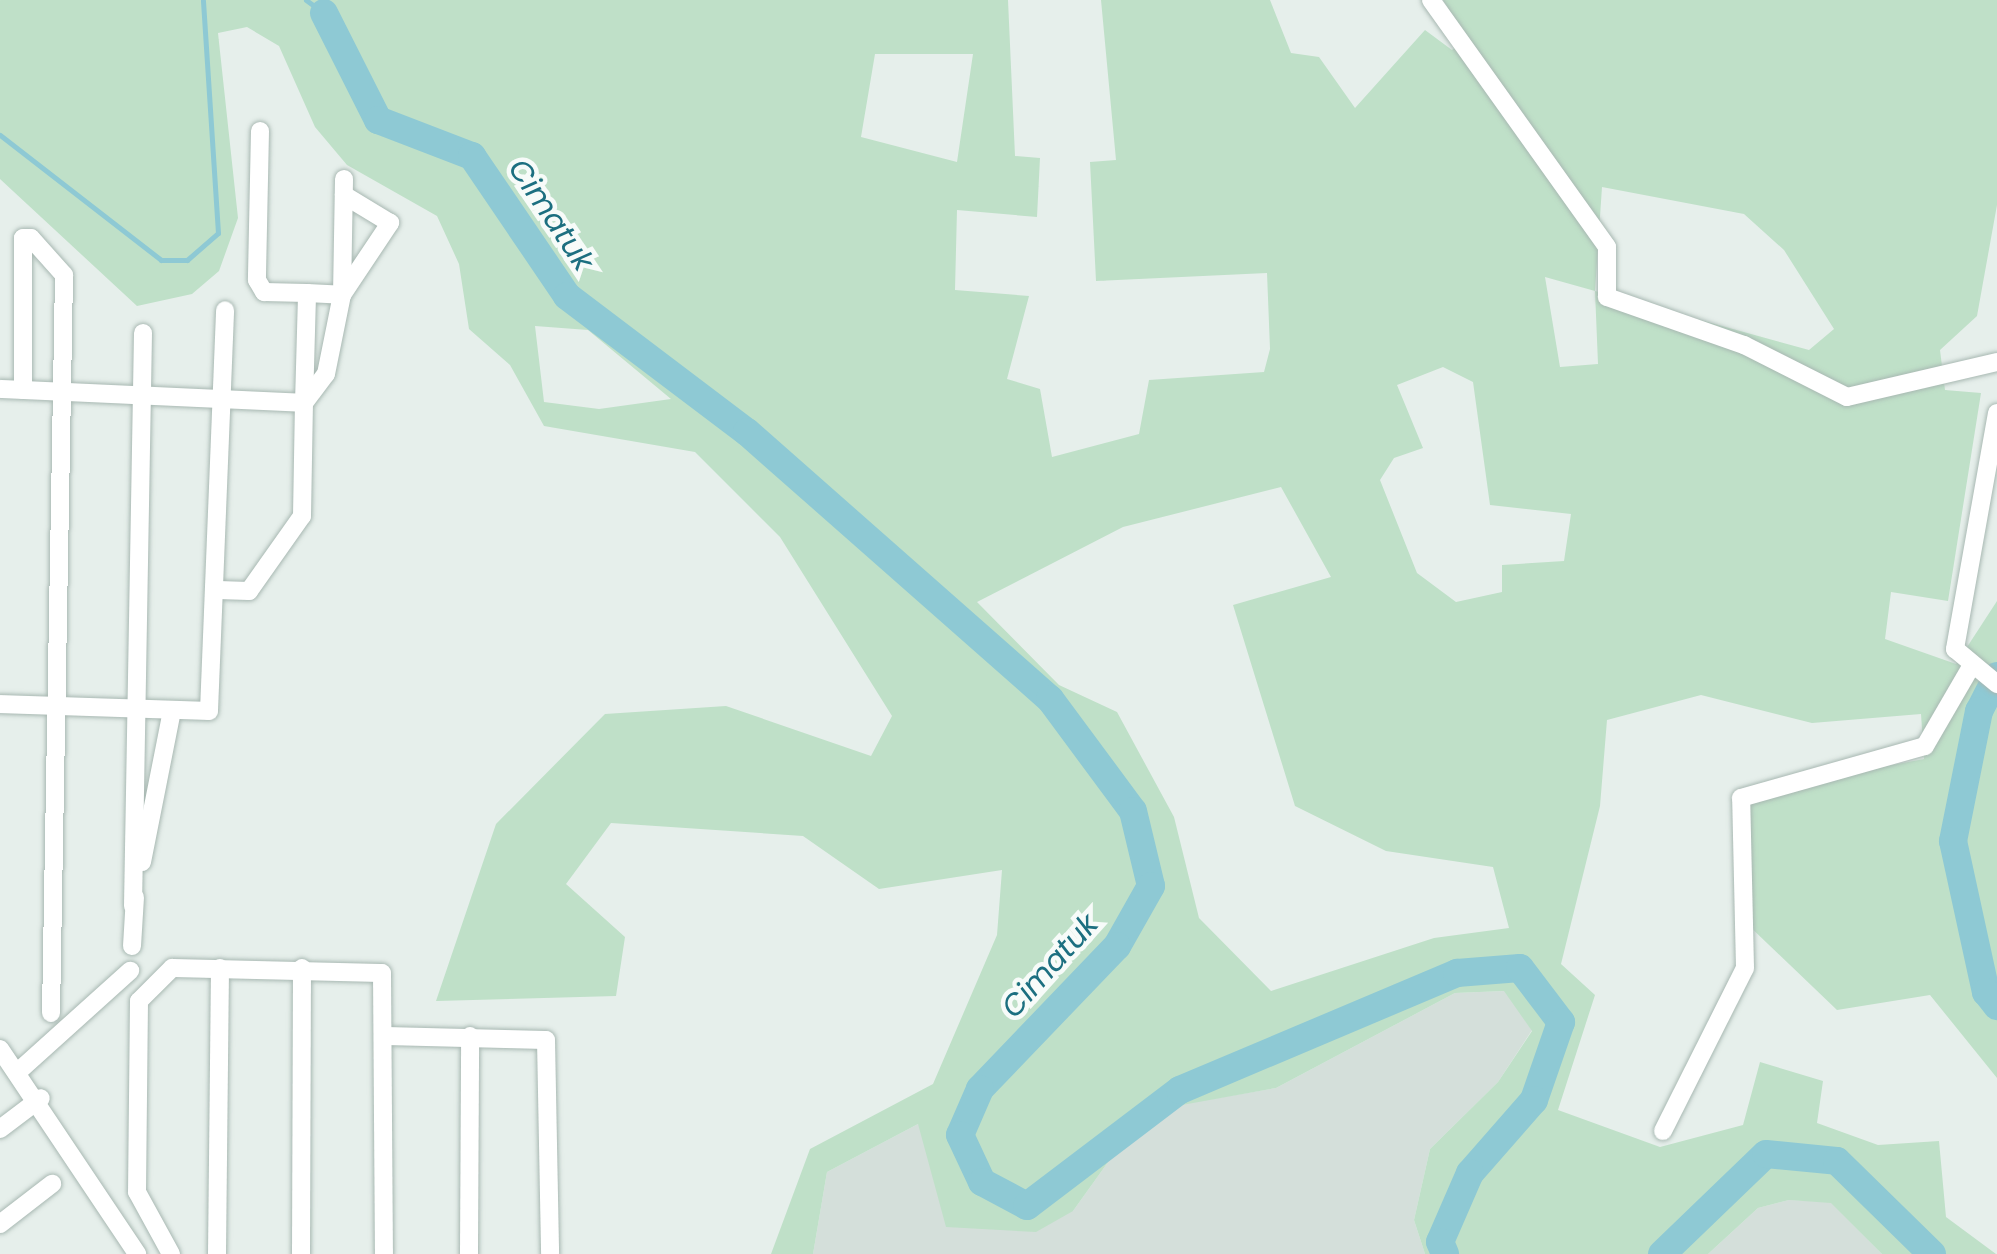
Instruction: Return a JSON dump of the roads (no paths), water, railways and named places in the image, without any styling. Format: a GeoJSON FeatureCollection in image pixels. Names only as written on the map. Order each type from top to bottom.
{"type":"FeatureCollection","features":[{"type":"Feature","properties":{"kind":"street"},"geometry":{"type":"LineString","coordinates":[[1431,0],[1608,246],[1607,297],[1744,345],[1846,397],[1997,362]]}},
{"type":"Feature","properties":{"kind":"street"},"geometry":{"type":"LineString","coordinates":[[260,131],[257,280],[264,292],[342,295]]}},
{"type":"Feature","properties":{"kind":"street"},"geometry":{"type":"LineString","coordinates":[[304,403],[326,374],[342,295],[344,187],[390,223],[342,295]]}},
{"type":"Feature","properties":{"kind":"street"},"geometry":{"type":"LineString","coordinates":[[23,390],[23,238],[31,238],[64,274],[51,1013]]}},
{"type":"Feature","properties":{"kind":"street"},"geometry":{"type":"LineString","coordinates":[[218,590],[249,591],[302,516],[307,294]]}},
{"type":"Feature","properties":{"kind":"street"},"geometry":{"type":"LineString","coordinates":[[0,704],[209,711],[216,692],[224,310]]}},
{"type":"Feature","properties":{"kind":"street"},"geometry":{"type":"LineString","coordinates":[[132,946],[143,332]]}},
{"type":"Feature","properties":{"kind":"street"},"geometry":{"type":"LineString","coordinates":[[0,389],[304,403]]}},
{"type":"Feature","properties":{"kind":"street"},"geometry":{"type":"LineString","coordinates":[[1997,413],[1956,641],[1975,668],[1997,684]]}},
{"type":"Feature","properties":{"kind":"street"},"geometry":{"type":"LineString","coordinates":[[1663,1131],[1742,980],[1741,798],[1926,746],[1975,668]]}},
{"type":"Feature","properties":{"kind":"street"},"geometry":{"type":"LineString","coordinates":[[133,906],[172,710]]}},
{"type":"Feature","properties":{"kind":"street"},"geometry":{"type":"LineString","coordinates":[[171,1254],[136,1192],[139,1001],[172,968],[302,968],[382,973],[384,1254]]}},
{"type":"Feature","properties":{"kind":"street"},"geometry":{"type":"LineString","coordinates":[[217,1254],[220,968]]}},
{"type":"Feature","properties":{"kind":"street"},"geometry":{"type":"LineString","coordinates":[[302,968],[302,1254]]}},
{"type":"Feature","properties":{"kind":"street"},"geometry":{"type":"LineString","coordinates":[[20,1069],[130,971]]}},
{"type":"Feature","properties":{"kind":"street"},"geometry":{"type":"LineString","coordinates":[[385,1036],[540,1036],[550,1050],[550,1254]]}},
{"type":"Feature","properties":{"kind":"street"},"geometry":{"type":"LineString","coordinates":[[469,1254],[470,1036]]}},
{"type":"Feature","properties":{"kind":"street"},"geometry":{"type":"LineString","coordinates":[[0,1049],[41,1098],[138,1254]]}},
{"type":"Feature","properties":{"kind":"street"},"geometry":{"type":"LineString","coordinates":[[0,1128],[41,1098]]}},
{"type":"Feature","properties":{"kind":"street"},"geometry":{"type":"LineString","coordinates":[[0,1224],[52,1184]]}},
{"type":"Feature","properties":{"kind":"waterway"},"geometry":{"type":"LineString","coordinates":[[0,135],[161,260],[187,260],[218,233],[203,0]]}},
{"type":"Feature","properties":{"kind":"waterway"},"geometry":{"type":"LineString","coordinates":[[306,0],[324,13]]}},
{"type":"Feature","properties":{"kind":"waterway","name":"Cimatuk"},"geometry":{"type":"LineString","coordinates":[[324,13],[378,120],[472,156],[567,296],[747,432],[1050,699],[1133,811],[1151,886],[1117,946],[980,1089],[960,1135],[982,1182],[1027,1206],[1180,1090],[1457,973],[1520,968],[1561,1022],[1534,1100],[1470,1173],[1440,1242],[1445,1254]]}},
{"type":"Feature","properties":{"kind":"waterway","name":"Cimatuk"},"geometry":{"type":"LineString","coordinates":[[1997,676],[1979,711],[1953,841],[1986,992],[1997,1006]]}},
{"type":"Feature","properties":{"kind":"waterway","name":"Cimatuk"},"geometry":{"type":"LineString","coordinates":[[1662,1254],[1766,1154],[1837,1161],[1932,1254]]}}]}
